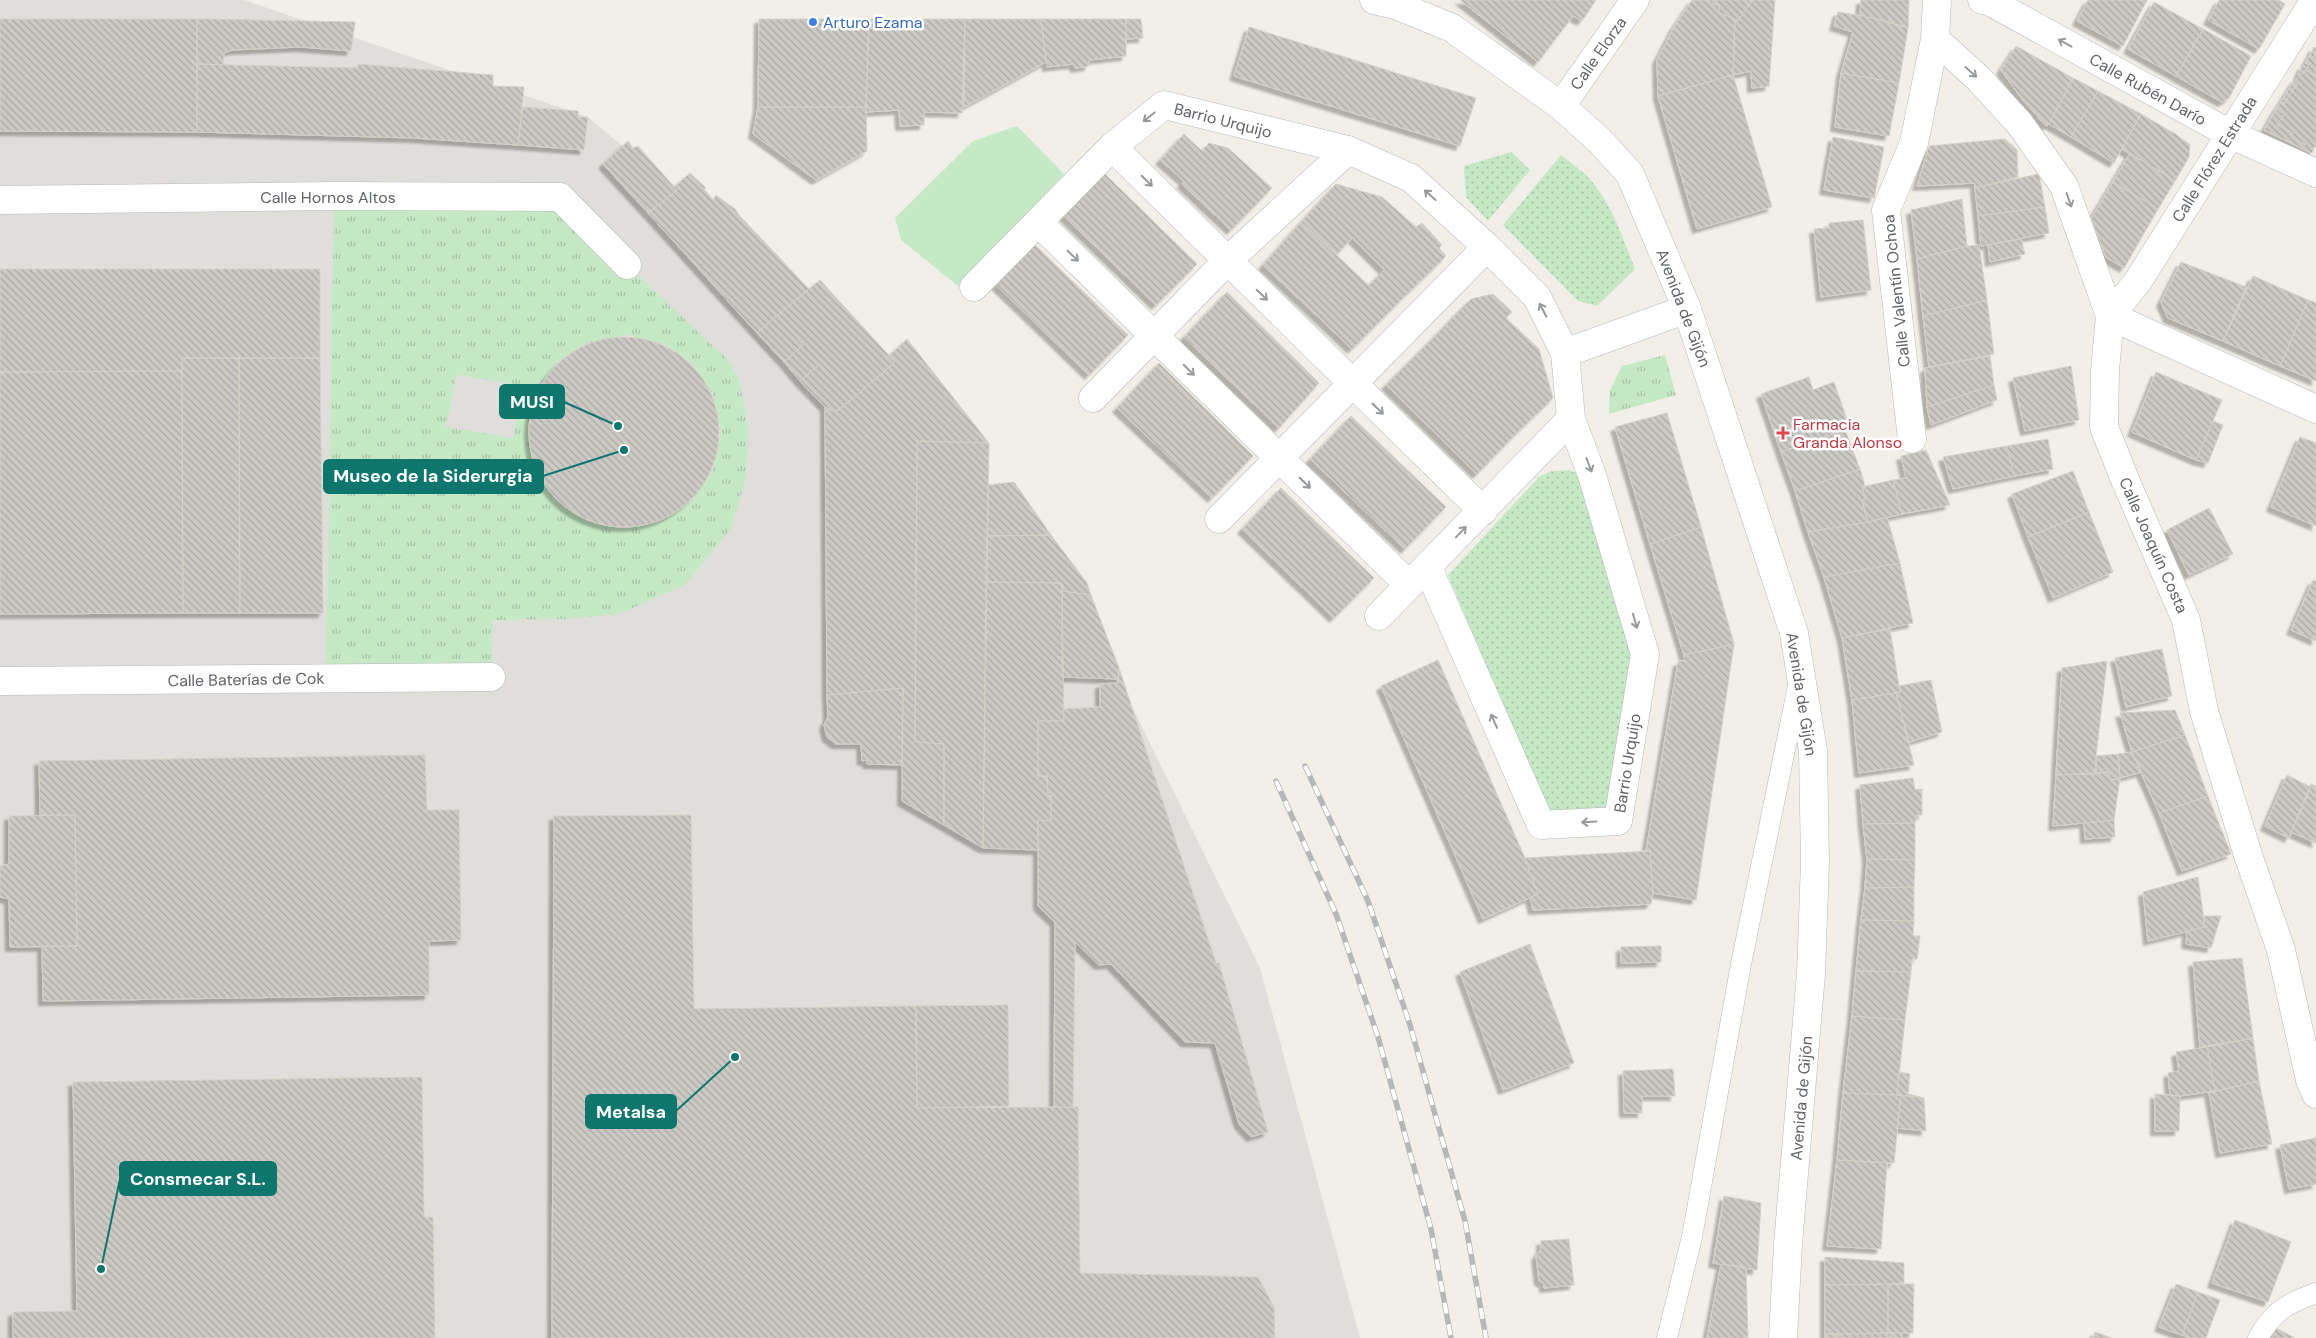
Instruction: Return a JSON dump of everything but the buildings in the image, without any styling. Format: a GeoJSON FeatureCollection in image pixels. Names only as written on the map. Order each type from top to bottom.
{"type":"FeatureCollection","features":[{"type":"Feature","properties":{"kind":"street","name":"Avenida de Gijón"},"geometry":{"type":"LineString","coordinates":[[1374,0],[1396,6],[1452,28],[1561,106],[1600,141],[1630,174],[1687,309],[1794,632],[1813,752],[1815,862],[1811,974],[1788,1244],[1783,1338]]}},
{"type":"Feature","properties":{"kind":"street","name":"Calle Elorza"},"geometry":{"type":"LineString","coordinates":[[1561,106],[1635,0]]}},
{"type":"Feature","properties":{"kind":"street","name":"Calle Valentín Ochoa"},"geometry":{"type":"LineString","coordinates":[[1912,439],[1886,210],[1914,143],[1935,39],[1937,0]]}},
{"type":"Feature","properties":{"kind":"street","name":"Calle Rubén Darío"},"geometry":{"type":"LineString","coordinates":[[1982,0],[1989,1],[2230,134],[2316,173]]}},
{"type":"Feature","properties":{"kind":"street","name":"Calle Flórez Estrada"},"geometry":{"type":"LineString","coordinates":[[2110,316],[2138,281],[2315,0]]}},
{"type":"Feature","properties":{"kind":"street","name":"Calle Joaquín Costa"},"geometry":{"type":"LineString","coordinates":[[1935,39],[1979,79],[2020,124],[2064,186],[2110,316],[2105,370],[2104,427],[2186,620],[2204,711],[2248,855],[2281,950],[2310,1080],[2316,1094]]}},
{"type":"Feature","properties":{"kind":"street","name":"Barrio Urquijo"},"geometry":{"type":"LineString","coordinates":[[974,287],[1038,222],[1112,147],[1164,105],[1348,150],[1411,178],[1537,297],[1565,354],[1571,419],[1592,475],[1645,654],[1618,821],[1541,825],[1418,576],[1279,458],[1038,222]]}},
{"type":"Feature","properties":{"kind":"street"},"geometry":{"type":"LineString","coordinates":[[1112,147],[1482,510]]}},
{"type":"Feature","properties":{"kind":"street"},"geometry":{"type":"LineString","coordinates":[[1093,398],[1227,261],[1348,150]]}},
{"type":"Feature","properties":{"kind":"street","name":"Calle Hornos Altos"},"geometry":{"type":"LineString","coordinates":[[0,200],[334,196],[560,197],[627,264]]}},
{"type":"Feature","properties":{"kind":"street"},"geometry":{"type":"LineString","coordinates":[[1219,519],[1487,248]]}},
{"type":"Feature","properties":{"kind":"street"},"geometry":{"type":"LineString","coordinates":[[1565,354],[1687,309]]}},
{"type":"Feature","properties":{"kind":"street"},"geometry":{"type":"LineString","coordinates":[[2110,316],[2316,409]]}},
{"type":"Feature","properties":{"kind":"street"},"geometry":{"type":"LineString","coordinates":[[1379,616],[1571,419]]}},
{"type":"Feature","properties":{"kind":"street","name":"Calle Baterías de Cok"},"geometry":{"type":"LineString","coordinates":[[0,681],[491,677]]}},
{"type":"Feature","properties":{"kind":"lane"},"geometry":{"type":"LineString","coordinates":[[1667,1338],[1692,1237],[1741,964],[1800,675]]}},
{"type":"Feature","properties":{"kind":"lane"},"geometry":{"type":"LineString","coordinates":[[2258,1338],[2267,1322],[2290,1302],[2316,1292]]}},
{"type":"Feature","properties":{"kind":"shaded area"},"geometry":{"type":"Polygon","coordinates":[[[0,0],[244,0],[588,117],[899,381],[1121,684],[1260,968],[1360,1338],[0,1338],[0,0]]]}},
{"type":"Feature","properties":{"kind":"green space"},"geometry":{"type":"Polygon","coordinates":[[[1017,126],[1064,174],[958,286],[901,240],[895,218],[973,141],[1017,126]]]}},
{"type":"Feature","properties":{"kind":"green space"},"geometry":{"type":"Polygon","coordinates":[[[1511,152],[1530,170],[1488,221],[1466,197],[1464,166],[1511,152]]]}},
{"type":"Feature","properties":{"kind":"green space"},"geometry":{"type":"Polygon","coordinates":[[[1561,155],[1586,175],[1595,185],[1615,219],[1635,269],[1597,306],[1578,301],[1503,225],[1561,155]]]}},
{"type":"Feature","properties":{"kind":"green space"},"geometry":{"type":"Polygon","coordinates":[[[334,196],[560,197],[627,265],[728,360],[739,379],[748,428],[746,476],[732,527],[685,585],[619,614],[568,619],[493,620],[491,677],[326,678],[334,196]],[[627,335],[587,343],[557,362],[535,394],[528,430],[535,469],[555,500],[586,521],[623,529],[660,522],[692,501],[713,471],[721,431],[713,394],[693,364],[664,344],[627,335]],[[456,375],[446,427],[513,438],[522,385],[456,375]]]}},
{"type":"Feature","properties":{"kind":"green space"},"geometry":{"type":"Polygon","coordinates":[[[1665,355],[1676,395],[1609,414],[1610,390],[1622,366],[1665,355]]]}},
{"type":"Feature","properties":{"kind":"green space"},"geometry":{"type":"Polygon","coordinates":[[[1569,470],[1578,474],[1635,656],[1610,807],[1548,811],[1448,575],[1539,477],[1551,471],[1569,470]]]}},
{"type":"Feature","properties":{"kind":"railway"},"geometry":{"type":"LineString","coordinates":[[1305,766],[1368,901],[1410,1025],[1465,1221],[1486,1338]]}},
{"type":"Feature","properties":{"kind":"railway"},"geometry":{"type":"LineString","coordinates":[[1276,781],[1336,914],[1378,1037],[1431,1229],[1451,1338]]}},
{"type":"Feature","properties":{"kind":"place","name":"Arturo Ezama"},"geometry":{"type":"Point","coordinates":[813,22]}},
{"type":"Feature","properties":{"kind":"place","name":"MUSI"},"geometry":{"type":"Point","coordinates":[618,426]}},
{"type":"Feature","properties":{"kind":"place","name":"Farmacia Granda Alonso"},"geometry":{"type":"Point","coordinates":[1783,433]}},
{"type":"Feature","properties":{"kind":"place","name":"Museo de la Siderurgia"},"geometry":{"type":"Point","coordinates":[624,450]}},
{"type":"Feature","properties":{"kind":"place","name":"Metalsa"},"geometry":{"type":"Point","coordinates":[735,1057]}},
{"type":"Feature","properties":{"kind":"place","name":"Consmecar S.L."},"geometry":{"type":"Point","coordinates":[101,1269]}}]}
